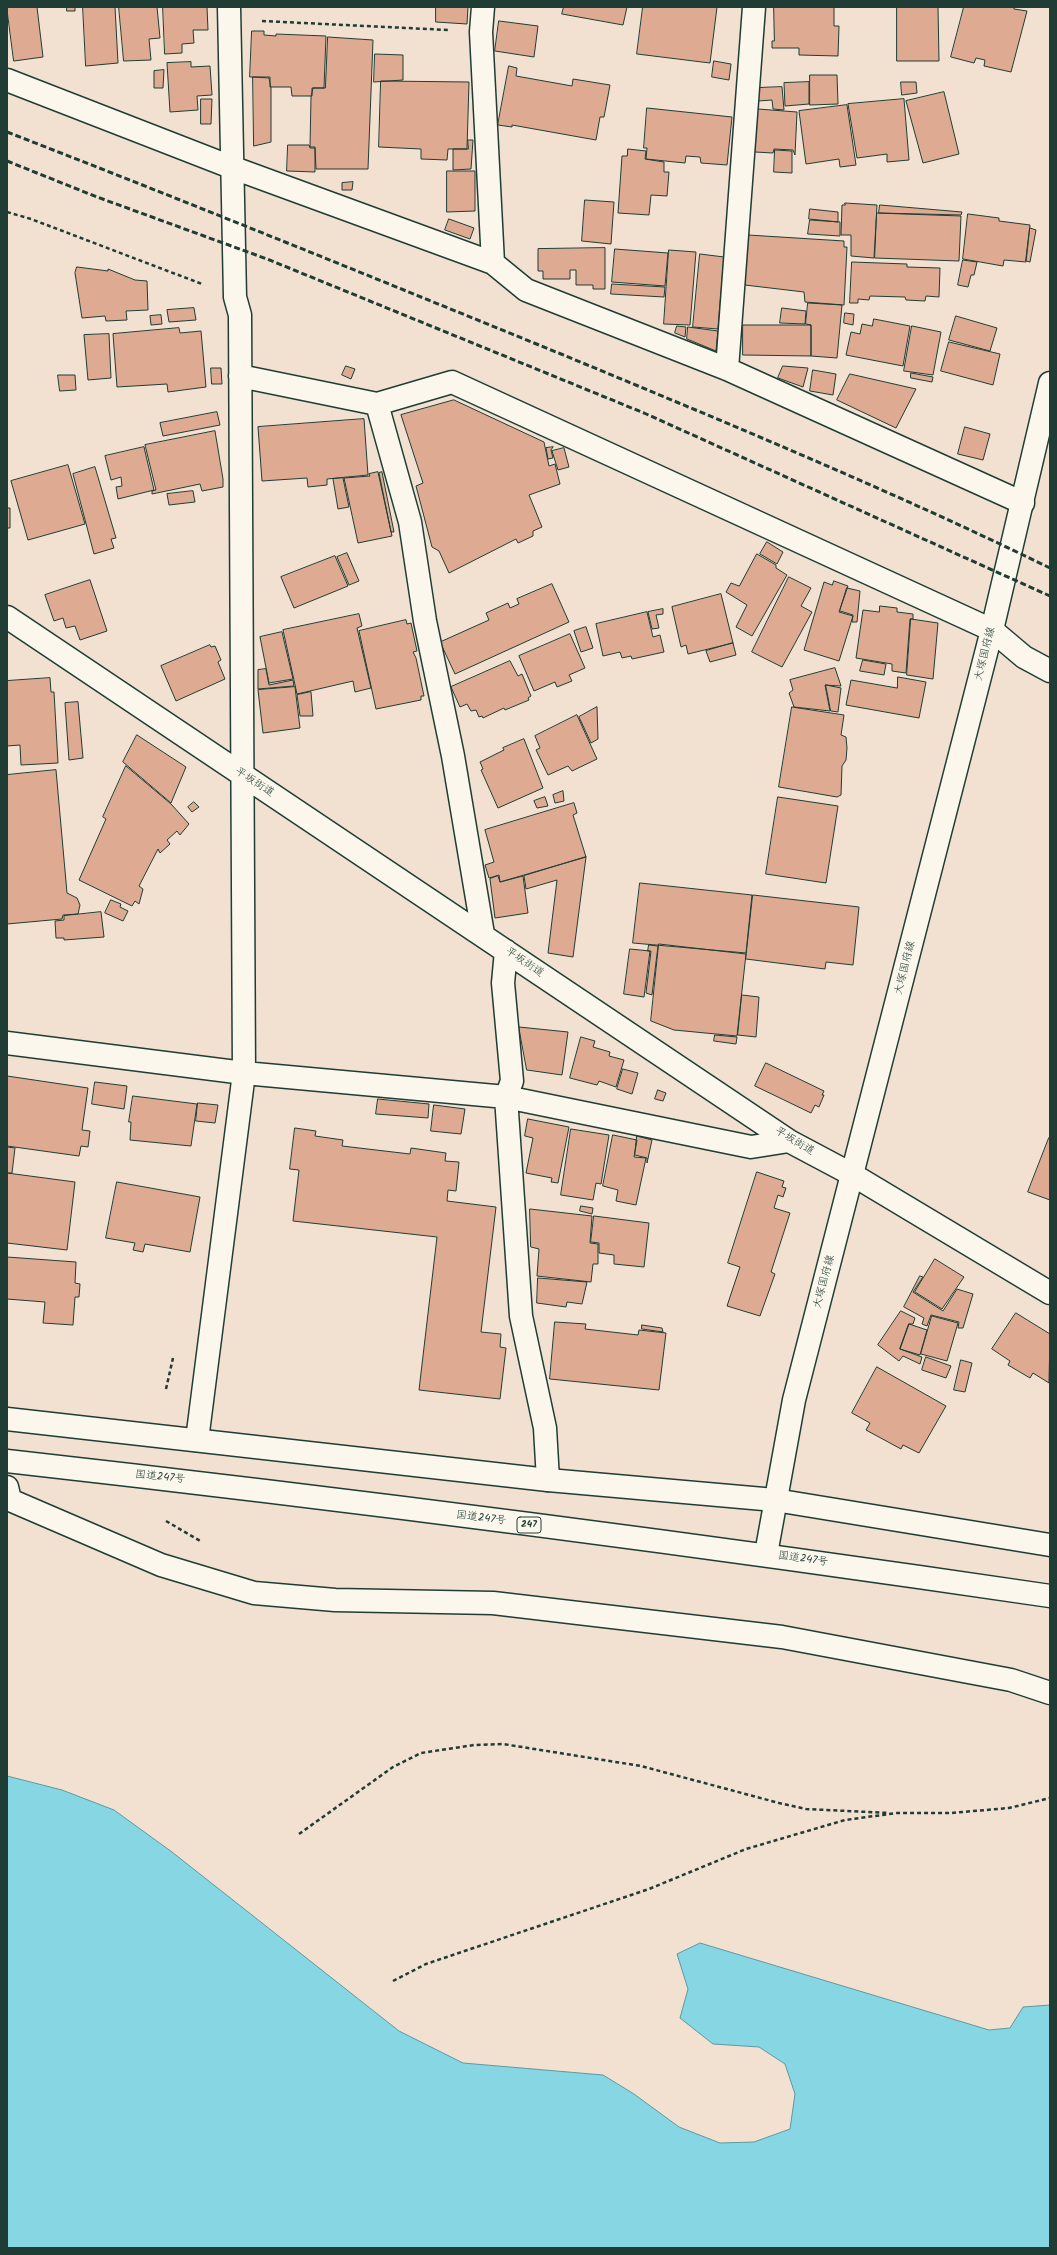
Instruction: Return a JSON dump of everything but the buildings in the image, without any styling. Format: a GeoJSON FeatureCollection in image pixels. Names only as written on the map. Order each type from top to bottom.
{"type":"FeatureCollection","features":[{"type":"Feature","properties":{"kind":"main road"},"geometry":{"type":"LineString","coordinates":[[483,7],[481,32],[493,263]]}},
{"type":"Feature","properties":{"kind":"main road"},"geometry":{"type":"LineString","coordinates":[[727,369],[754,7]]}},
{"type":"Feature","properties":{"kind":"main road"},"geometry":{"type":"LineString","coordinates":[[197,1440],[244,1073],[244,777],[240,315],[234,297],[230,13]]}},
{"type":"Feature","properties":{"kind":"main road"},"geometry":{"type":"LineString","coordinates":[[7,80],[231,166],[493,263],[526,290],[727,369],[1023,503]]}},
{"type":"Feature","properties":{"kind":"main road"},"geometry":{"type":"LineString","coordinates":[[240,376],[377,404],[452,382],[992,630],[1024,657],[1050,671]]}},
{"type":"Feature","properties":{"kind":"main road","name":"大塚国府線"},"geometry":{"type":"LineString","coordinates":[[766,1554],[794,1400],[992,630],[1050,384]]}},
{"type":"Feature","properties":{"kind":"main road"},"geometry":{"type":"LineString","coordinates":[[377,404],[410,522],[425,621],[453,756],[483,934]]}},
{"type":"Feature","properties":{"kind":"main road","name":"平坂街道"},"geometry":{"type":"LineString","coordinates":[[7,617],[244,777],[483,934],[789,1141],[853,1175],[1050,1293]]}},
{"type":"Feature","properties":{"kind":"main road"},"geometry":{"type":"LineString","coordinates":[[506,951],[503,983],[512,1082],[506,1097],[521,1316],[545,1428],[548,1480]]}},
{"type":"Feature","properties":{"kind":"main road"},"geometry":{"type":"LineString","coordinates":[[7,1042],[244,1073],[506,1097],[751,1147],[789,1141]]}},
{"type":"Feature","properties":{"kind":"main road"},"geometry":{"type":"LineString","coordinates":[[7,1419],[548,1480],[775,1500],[1050,1545]]}},
{"type":"Feature","properties":{"kind":"main road","name":"国道247号"},"geometry":{"type":"LineString","coordinates":[[7,1461],[192,1482],[766,1554],[1050,1596]]}},
{"type":"Feature","properties":{"kind":"main road"},"geometry":{"type":"LineString","coordinates":[[7,1487],[10,1500],[82,1532],[161,1565],[254,1593],[335,1600],[493,1603],[782,1637],[1003,1678],[1050,1693]]}},
{"type":"Feature","properties":{"kind":"path"},"geometry":{"type":"LineString","coordinates":[[230,13],[481,32]]}},
{"type":"Feature","properties":{"kind":"path"},"geometry":{"type":"LineString","coordinates":[[7,212],[31,219],[234,297]]}},
{"type":"Feature","properties":{"kind":"path"},"geometry":{"type":"LineString","coordinates":[[299,1834],[393,1768],[421,1753],[474,1745],[503,1744],[641,1766],[806,1809],[897,1814]]}},
{"type":"Feature","properties":{"kind":"path"},"geometry":{"type":"LineString","coordinates":[[393,1982],[426,1964],[649,1889],[746,1849],[845,1820],[897,1814],[981,1811],[1010,1808],[1050,1798]]}},
{"type":"Feature","properties":{"kind":"water"},"geometry":{"type":"Polygon","coordinates":[[[7,1776],[62,1790],[114,1810],[172,1852],[399,2031],[463,2063],[603,2075],[634,2094],[679,2127],[720,2143],[754,2142],[790,2129],[795,2094],[785,2064],[759,2047],[713,2044],[680,2018],[688,1989],[677,1954],[700,1943],[989,2030],[1010,2028],[1023,2007],[1050,2005],[1050,2248],[7,2248],[7,1776]]]}},
{"type":"Feature","properties":{"kind":"railway"},"geometry":{"type":"LineString","coordinates":[[7,132],[285,242],[684,405],[929,511],[1050,568]]}},
{"type":"Feature","properties":{"kind":"railway"},"geometry":{"type":"LineString","coordinates":[[7,161],[97,197],[267,259],[644,413],[1050,596]]}}]}
